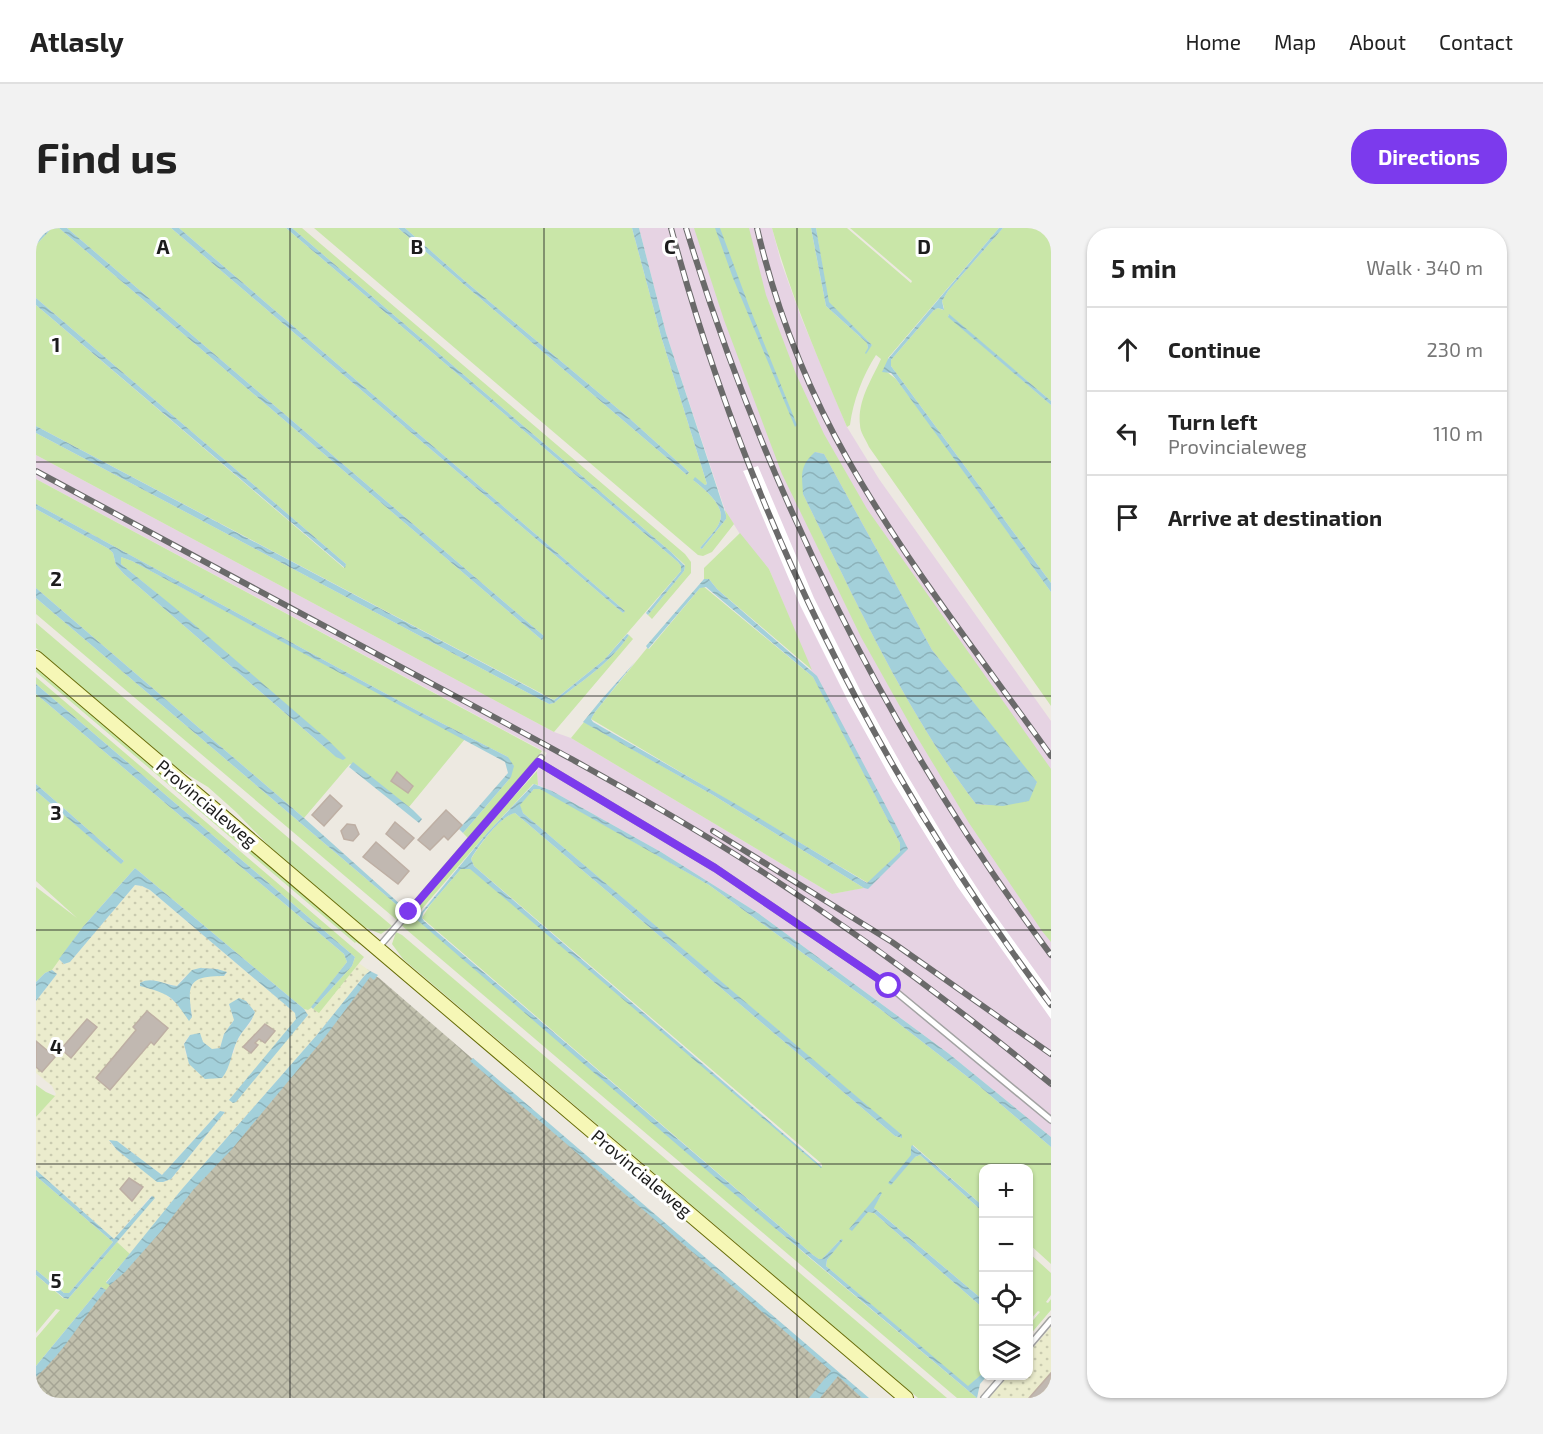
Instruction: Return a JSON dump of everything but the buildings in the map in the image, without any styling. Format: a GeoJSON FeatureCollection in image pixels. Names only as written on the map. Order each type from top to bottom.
{"type":"FeatureCollection","features":[{"type":"Feature","properties":{"kind":"main road","name":"Provincialeweg"},"geometry":{"type":"LineString","coordinates":[[36,658],[906,1398]]}},
{"type":"Feature","properties":{"kind":"lane"},"geometry":{"type":"LineString","coordinates":[[378,948],[540,760],[715,868],[889,986],[1051,1120]]}},
{"type":"Feature","properties":{"kind":"lane"},"geometry":{"type":"LineString","coordinates":[[1033,1341],[1051,1320]]}},
{"type":"Feature","properties":{"kind":"lane"},"geometry":{"type":"LineString","coordinates":[[984,1398],[1000,1380]]}},
{"type":"Feature","properties":{"kind":"shaded area"},"geometry":{"type":"Polygon","coordinates":[[[639,228],[772,228],[781,262],[801,317],[847,427],[879,479],[1051,721],[1051,1137],[948,1053],[758,913],[661,852],[538,785],[537,771],[547,753],[36,479],[36,455],[554,732],[571,738],[832,894],[867,887],[813,675],[769,569],[743,539],[725,510],[666,333],[639,228]]]}},
{"type":"Feature","properties":{"kind":"shaded area"},"geometry":{"type":"Polygon","coordinates":[[[135,885],[150,890],[295,1013],[297,1019],[308,1015],[304,1009],[308,1010],[312,1007],[353,959],[370,971],[182,1189],[130,1254],[117,1242],[154,1198],[151,1196],[114,1239],[36,1170],[36,1117],[56,1094],[52,1086],[36,1073],[36,1001],[57,974],[52,970],[59,959],[64,964],[70,962],[135,885]],[[200,968],[183,978],[177,986],[151,980],[144,987],[163,992],[192,1017],[189,996],[195,980],[205,976],[224,976],[227,973],[217,969],[200,968]],[[246,1001],[229,1004],[234,1020],[224,1034],[220,1048],[212,1050],[203,1042],[199,1034],[190,1035],[184,1043],[186,1055],[234,1053],[235,1045],[250,1024],[255,1012],[246,1001]],[[220,1111],[162,1175],[117,1141],[109,1141],[157,1181],[163,1182],[171,1179],[225,1112],[220,1111]]]}},
{"type":"Feature","properties":{"kind":"shaded area"},"geometry":{"type":"Polygon","coordinates":[[[372,974],[865,1398],[36,1398],[36,1370],[372,974]]]}},
{"type":"Feature","properties":{"kind":"shaded area"},"geometry":{"type":"Polygon","coordinates":[[[1051,1327],[1051,1398],[989,1398],[1005,1380],[1033,1380],[1033,1347],[1051,1327]]]}},
{"type":"Feature","properties":{"kind":"green space"},"geometry":{"type":"Polygon","coordinates":[[[59,228],[542,640],[544,636],[67,228],[171,228],[623,613],[625,611],[179,228],[286,228],[678,562],[681,571],[604,660],[554,700],[36,426],[36,305],[344,568],[346,564],[36,298],[36,245],[51,229],[59,228]]]}},
{"type":"Feature","properties":{"kind":"green space"},"geometry":{"type":"Polygon","coordinates":[[[292,228],[302,228],[685,554],[691,562],[691,573],[652,619],[648,615],[684,571],[685,565],[292,228]]]}},
{"type":"Feature","properties":{"kind":"green space"},"geometry":{"type":"Polygon","coordinates":[[[314,228],[398,228],[687,475],[689,472],[629,418],[405,228],[632,228],[661,336],[707,484],[693,480],[720,509],[720,521],[700,548],[702,549],[726,519],[725,510],[734,524],[712,552],[703,556],[698,555],[314,228]]]}},
{"type":"Feature","properties":{"kind":"green space"},"geometry":{"type":"Polygon","coordinates":[[[694,228],[749,228],[766,295],[796,374],[824,434],[867,509],[1051,769],[1051,942],[969,823],[861,637],[782,474],[724,320],[694,228]],[[815,452],[803,494],[882,654],[926,731],[976,804],[997,805],[1016,800],[1037,783],[932,650],[824,454],[815,452]]]}},
{"type":"Feature","properties":{"kind":"green space"},"geometry":{"type":"Polygon","coordinates":[[[772,228],[811,228],[826,306],[867,343],[868,348],[872,345],[828,302],[816,228],[847,228],[911,283],[912,281],[850,228],[999,228],[888,358],[887,372],[896,379],[1051,592],[1051,706],[863,436],[860,425],[861,407],[866,390],[881,359],[876,355],[859,389],[850,425],[847,427],[797,304],[772,228]]]}},
{"type":"Feature","properties":{"kind":"green space"},"geometry":{"type":"Polygon","coordinates":[[[1003,228],[1051,228],[1051,401],[948,316],[1051,405],[1051,583],[891,366],[891,360],[934,310],[938,308],[943,310],[942,301],[948,291],[1003,228]]]}},
{"type":"Feature","properties":{"kind":"green space"},"geometry":{"type":"Polygon","coordinates":[[[36,433],[549,704],[554,703],[604,664],[629,635],[633,639],[554,732],[36,455],[36,433]]]}},
{"type":"Feature","properties":{"kind":"green space"},"geometry":{"type":"Polygon","coordinates":[[[36,479],[542,751],[469,839],[463,833],[511,777],[508,757],[416,710],[36,504],[36,479]]]}},
{"type":"Feature","properties":{"kind":"green space"},"geometry":{"type":"Polygon","coordinates":[[[36,509],[109,549],[113,553],[116,565],[124,574],[336,757],[154,591],[121,564],[121,557],[465,739],[409,807],[350,764],[304,818],[36,588],[36,509]]]}},
{"type":"Feature","properties":{"kind":"green space"},"geometry":{"type":"Polygon","coordinates":[[[740,533],[769,569],[812,670],[717,589],[709,579],[704,580],[704,568],[740,533]]]}},
{"type":"Feature","properties":{"kind":"green space"},"geometry":{"type":"Polygon","coordinates":[[[703,586],[813,677],[900,843],[900,852],[868,883],[591,719],[647,648],[649,649],[703,586]]]}},
{"type":"Feature","properties":{"kind":"green space"},"geometry":{"type":"Polygon","coordinates":[[[36,598],[397,905],[401,905],[400,902],[408,908],[398,921],[36,614],[36,598]]]}},
{"type":"Feature","properties":{"kind":"green space"},"geometry":{"type":"Polygon","coordinates":[[[36,623],[392,926],[381,934],[364,927],[268,845],[208,787],[180,770],[36,648],[36,623]]]}},
{"type":"Feature","properties":{"kind":"green space"},"geometry":{"type":"Polygon","coordinates":[[[36,666],[355,938],[360,945],[36,672],[36,666]]]}},
{"type":"Feature","properties":{"kind":"green space"},"geometry":{"type":"Polygon","coordinates":[[[36,677],[364,957],[319,1013],[313,1009],[352,966],[355,957],[36,684],[36,677]]]}},
{"type":"Feature","properties":{"kind":"green space"},"geometry":{"type":"Polygon","coordinates":[[[36,694],[344,954],[347,962],[311,1008],[304,1009],[135,868],[82,928],[52,970],[36,982],[36,887],[77,918],[36,881],[36,791],[121,863],[124,861],[36,784],[36,694]]]}},
{"type":"Feature","properties":{"kind":"green space"},"geometry":{"type":"Polygon","coordinates":[[[584,722],[713,795],[864,888],[832,894],[571,738],[584,722]]]}},
{"type":"Feature","properties":{"kind":"green space"},"geometry":{"type":"Polygon","coordinates":[[[537,771],[538,785],[533,784],[487,833],[415,917],[811,1259],[977,1398],[957,1398],[401,925],[433,886],[537,771]]]}},
{"type":"Feature","properties":{"kind":"green space"},"geometry":{"type":"Polygon","coordinates":[[[535,788],[540,788],[709,885],[880,1009],[978,1085],[1051,1147],[1051,1264],[1033,1248],[1033,1164],[979,1164],[979,1203],[913,1145],[911,1155],[915,1157],[920,1155],[979,1208],[979,1297],[873,1207],[882,1194],[852,1230],[868,1212],[874,1213],[979,1305],[979,1377],[968,1387],[826,1266],[827,1260],[841,1239],[822,1259],[813,1255],[422,918],[430,905],[461,869],[470,868],[822,1167],[822,1164],[474,866],[471,859],[485,839],[503,819],[515,813],[895,1136],[902,1138],[523,813],[519,805],[535,788]]]}},
{"type":"Feature","properties":{"kind":"green space"},"geometry":{"type":"Polygon","coordinates":[[[396,932],[947,1398],[918,1398],[403,959],[392,944],[396,932]]]}},
{"type":"Feature","properties":{"kind":"green space"},"geometry":{"type":"Polygon","coordinates":[[[36,1085],[55,1096],[36,1117],[36,1085]]]}},
{"type":"Feature","properties":{"kind":"green space"},"geometry":{"type":"Polygon","coordinates":[[[36,1176],[113,1242],[69,1293],[64,1293],[36,1270],[36,1176]]]}},
{"type":"Feature","properties":{"kind":"green space"},"geometry":{"type":"Polygon","coordinates":[[[117,1242],[130,1254],[106,1282],[110,1285],[106,1290],[101,1287],[36,1366],[36,1338],[60,1310],[56,1309],[36,1333],[36,1275],[63,1298],[68,1299],[117,1242]]]}},
{"type":"Feature","properties":{"kind":"green space"},"geometry":{"type":"Polygon","coordinates":[[[1033,1257],[1051,1273],[1051,1295],[1046,1302],[1048,1303],[1051,1299],[1051,1310],[1033,1331],[1033,1320],[1040,1312],[1038,1311],[1033,1317],[1033,1257]]]}},
{"type":"Feature","properties":{"kind":"water"},"geometry":{"type":"Polygon","coordinates":[[[43,228],[59,228],[51,229],[36,245],[36,236],[43,228]]]}},
{"type":"Feature","properties":{"kind":"water"},"geometry":{"type":"Polygon","coordinates":[[[59,228],[67,228],[544,636],[542,640],[59,228]]]}},
{"type":"Feature","properties":{"kind":"water"},"geometry":{"type":"Polygon","coordinates":[[[171,228],[179,228],[625,611],[623,613],[171,228]]]}},
{"type":"Feature","properties":{"kind":"water"},"geometry":{"type":"Polygon","coordinates":[[[286,228],[292,228],[685,566],[684,571],[648,615],[646,613],[681,571],[678,562],[286,228]]]}},
{"type":"Feature","properties":{"kind":"water"},"geometry":{"type":"Polygon","coordinates":[[[398,228],[405,228],[629,418],[689,472],[687,475],[398,228]]]}},
{"type":"Feature","properties":{"kind":"water"},"geometry":{"type":"Polygon","coordinates":[[[632,228],[639,228],[666,333],[726,515],[726,519],[702,549],[700,548],[719,524],[720,509],[693,480],[695,477],[705,485],[707,484],[661,336],[632,228]]]}},
{"type":"Feature","properties":{"kind":"water"},"geometry":{"type":"Polygon","coordinates":[[[715,228],[720,228],[797,425],[795,427],[733,278],[715,228]]]}},
{"type":"Feature","properties":{"kind":"water"},"geometry":{"type":"Polygon","coordinates":[[[811,228],[816,228],[829,302],[872,345],[866,354],[867,343],[826,306],[811,228]]]}},
{"type":"Feature","properties":{"kind":"water"},"geometry":{"type":"Polygon","coordinates":[[[999,228],[1003,228],[948,291],[942,301],[944,310],[938,308],[934,310],[891,360],[891,366],[1051,583],[1051,592],[896,379],[891,373],[882,372],[888,359],[999,228]]]}},
{"type":"Feature","properties":{"kind":"water"},"geometry":{"type":"Polygon","coordinates":[[[36,298],[346,564],[345,568],[36,305],[36,298]]]}},
{"type":"Feature","properties":{"kind":"water"},"geometry":{"type":"Polygon","coordinates":[[[949,314],[1051,401],[1051,405],[948,317],[949,314]]]}},
{"type":"Feature","properties":{"kind":"water"},"geometry":{"type":"Polygon","coordinates":[[[36,426],[554,700],[604,660],[627,634],[629,635],[604,664],[554,703],[549,704],[36,433],[36,426]]]}},
{"type":"Feature","properties":{"kind":"water"},"geometry":{"type":"Polygon","coordinates":[[[815,452],[824,454],[932,650],[1037,782],[1029,801],[1003,806],[976,804],[926,731],[882,654],[803,494],[804,466],[815,452]]]}},
{"type":"Feature","properties":{"kind":"water"},"geometry":{"type":"Polygon","coordinates":[[[36,504],[416,710],[508,757],[514,766],[511,777],[463,833],[459,829],[508,773],[505,762],[121,557],[121,564],[174,607],[346,758],[343,760],[336,757],[124,574],[116,565],[113,553],[109,549],[36,509],[36,504]]]}},
{"type":"Feature","properties":{"kind":"water"},"geometry":{"type":"Polygon","coordinates":[[[704,579],[709,579],[717,589],[817,676],[897,827],[908,849],[868,889],[713,795],[583,722],[635,662],[595,712],[591,719],[593,722],[867,883],[900,852],[900,843],[813,677],[706,587],[700,588],[648,649],[646,646],[704,579]]]}},
{"type":"Feature","properties":{"kind":"water"},"geometry":{"type":"Polygon","coordinates":[[[36,588],[304,818],[401,905],[397,905],[36,598],[36,588]]]}},
{"type":"Feature","properties":{"kind":"water"},"geometry":{"type":"Polygon","coordinates":[[[36,684],[355,957],[352,966],[313,1009],[311,1007],[347,962],[344,954],[36,694],[36,684]]]}},
{"type":"Feature","properties":{"kind":"water"},"geometry":{"type":"Polygon","coordinates":[[[353,762],[413,810],[422,819],[419,823],[349,767],[353,762]]]}},
{"type":"Feature","properties":{"kind":"water"},"geometry":{"type":"Polygon","coordinates":[[[36,784],[124,861],[121,864],[36,791],[36,784]]]}},
{"type":"Feature","properties":{"kind":"water"},"geometry":{"type":"Polygon","coordinates":[[[534,784],[552,791],[661,852],[758,913],[948,1053],[1051,1137],[1051,1147],[978,1085],[880,1009],[709,885],[540,789],[534,789],[520,805],[523,813],[902,1135],[902,1138],[895,1136],[515,813],[497,825],[485,839],[471,859],[474,866],[822,1167],[470,869],[461,869],[423,913],[424,921],[813,1255],[822,1259],[841,1239],[843,1240],[827,1260],[826,1266],[968,1386],[979,1376],[979,1380],[984,1380],[980,1384],[977,1398],[725,1186],[416,919],[487,833],[534,784]]]}},
{"type":"Feature","properties":{"kind":"water"},"geometry":{"type":"Polygon","coordinates":[[[135,868],[304,1009],[308,1015],[236,1102],[229,1100],[296,1019],[295,1013],[150,890],[135,885],[70,962],[64,964],[59,959],[82,928],[135,868]]]}},
{"type":"Feature","properties":{"kind":"water"},"geometry":{"type":"Polygon","coordinates":[[[200,968],[227,972],[224,976],[203,978],[193,984],[190,990],[192,1017],[189,1021],[169,997],[140,986],[140,983],[149,980],[177,986],[192,970],[200,968]]]}},
{"type":"Feature","properties":{"kind":"water"},"geometry":{"type":"Polygon","coordinates":[[[52,970],[57,974],[36,1001],[36,982],[52,970]]]}},
{"type":"Feature","properties":{"kind":"water"},"geometry":{"type":"Polygon","coordinates":[[[370,971],[378,975],[374,980],[370,977],[325,1037],[232,1149],[193,1190],[163,1229],[125,1272],[110,1285],[106,1283],[182,1189],[370,971]]]}},
{"type":"Feature","properties":{"kind":"water"},"geometry":{"type":"Polygon","coordinates":[[[239,998],[246,1001],[255,1012],[237,1041],[222,1078],[205,1079],[189,1064],[184,1044],[190,1035],[200,1033],[203,1042],[212,1049],[220,1048],[224,1034],[234,1020],[229,1004],[239,998]]]}},
{"type":"Feature","properties":{"kind":"water"},"geometry":{"type":"Polygon","coordinates":[[[473,1058],[869,1398],[862,1398],[838,1376],[820,1398],[809,1398],[831,1371],[470,1061],[473,1058]]]}},
{"type":"Feature","properties":{"kind":"water"},"geometry":{"type":"Polygon","coordinates":[[[220,1111],[225,1112],[171,1179],[163,1182],[157,1182],[117,1150],[109,1140],[117,1141],[162,1175],[220,1111]]]}},
{"type":"Feature","properties":{"kind":"water"},"geometry":{"type":"Polygon","coordinates":[[[912,1145],[979,1203],[979,1208],[920,1155],[915,1157],[891,1185],[888,1183],[911,1155],[912,1145]]]}},
{"type":"Feature","properties":{"kind":"water"},"geometry":{"type":"Polygon","coordinates":[[[36,1170],[114,1239],[152,1196],[155,1198],[68,1299],[36,1275],[36,1270],[64,1293],[69,1293],[113,1242],[36,1176],[36,1170]]]}},
{"type":"Feature","properties":{"kind":"water"},"geometry":{"type":"Polygon","coordinates":[[[880,1192],[882,1193],[874,1208],[979,1297],[979,1305],[874,1213],[868,1212],[852,1231],[849,1229],[880,1192]]]}},
{"type":"Feature","properties":{"kind":"water"},"geometry":{"type":"Polygon","coordinates":[[[101,1287],[106,1290],[64,1346],[36,1377],[36,1366],[101,1287]]]}},
{"type":"Feature","properties":{"kind":"pier"},"geometry":{"type":"Polygon","coordinates":[[[758,466],[814,598],[862,694],[947,842],[990,908],[1051,993],[1051,1019],[957,886],[893,782],[848,701],[800,605],[743,471],[758,466]]]}},
{"type":"Feature","properties":{"kind":"railway"},"geometry":{"type":"LineString","coordinates":[[671,228],[702,332],[738,435],[778,536],[824,635],[874,731],[929,826],[988,917],[1051,1005]]}},
{"type":"Feature","properties":{"kind":"railway"},"geometry":{"type":"LineString","coordinates":[[686,228],[753,421],[793,515],[837,607],[885,698],[936,786],[992,872],[1051,955]]}},
{"type":"Feature","properties":{"kind":"railway"},"geometry":{"type":"LineString","coordinates":[[757,228],[773,288],[794,347],[819,405],[848,460],[920,574],[1051,756]]}},
{"type":"Feature","properties":{"kind":"railway"},"geometry":{"type":"LineString","coordinates":[[36,471],[562,754],[712,840],[800,896],[886,956],[1051,1084]]}},
{"type":"Feature","properties":{"kind":"railway"},"geometry":{"type":"LineString","coordinates":[[713,831],[892,942],[1051,1054]]}},
{"type":"Feature","properties":{"kind":"route"},"geometry":{"type":"LineString","coordinates":[[409,912],[538,762],[715,868],[889,986]]}}]}
